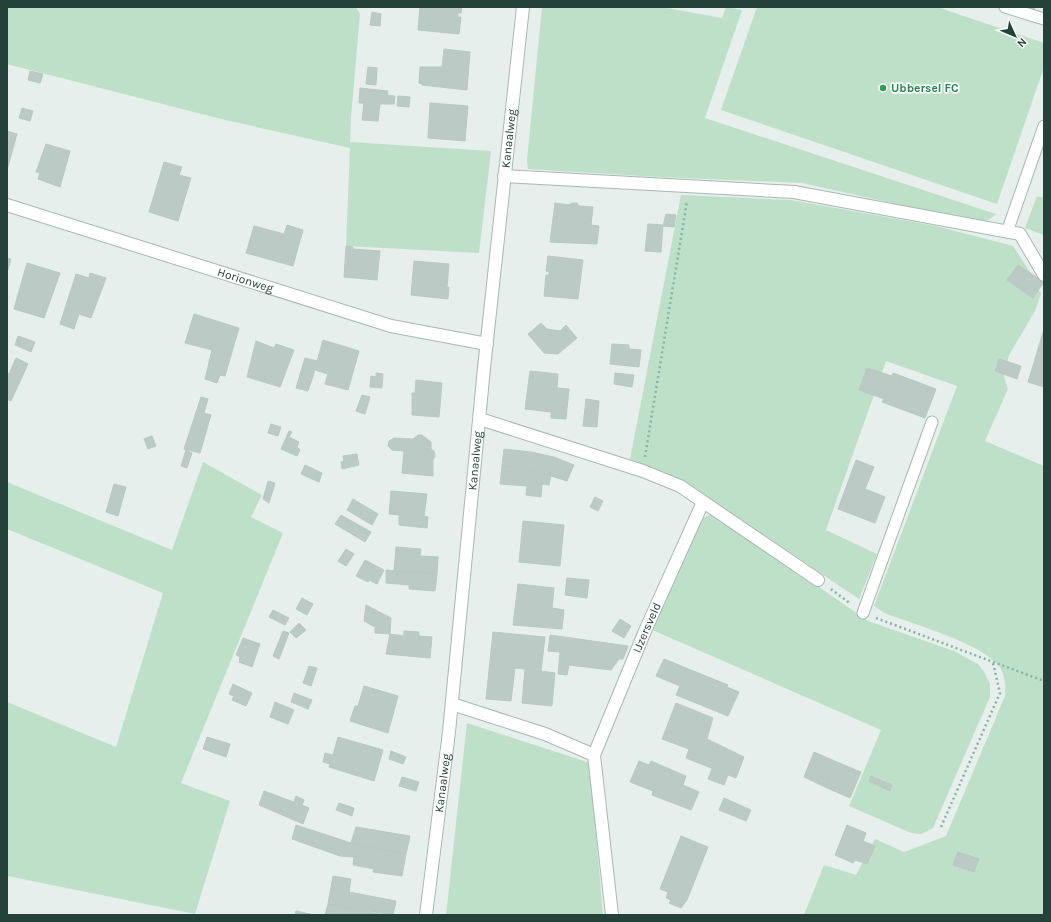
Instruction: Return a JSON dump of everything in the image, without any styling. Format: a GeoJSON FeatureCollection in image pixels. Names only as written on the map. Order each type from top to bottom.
{"type":"FeatureCollection","features":[{"type":"Feature","properties":{"kind":"street","name":"Kanaalweg"},"geometry":{"type":"LineString","coordinates":[[426,915],[452,704],[522,7]]}},
{"type":"Feature","properties":{"kind":"street"},"geometry":{"type":"LineString","coordinates":[[504,176],[794,192],[1020,234],[1044,275]]}},
{"type":"Feature","properties":{"kind":"street","name":"Horionweg"},"geometry":{"type":"LineString","coordinates":[[7,205],[391,326],[487,344]]}},
{"type":"Feature","properties":{"kind":"street"},"geometry":{"type":"LineString","coordinates":[[480,419],[643,471],[680,486],[818,580]]}},
{"type":"Feature","properties":{"kind":"street","name":"IJzersveld"},"geometry":{"type":"LineString","coordinates":[[612,915],[594,755],[645,631],[703,502]]}},
{"type":"Feature","properties":{"kind":"street"},"geometry":{"type":"LineString","coordinates":[[452,704],[545,734],[594,755]]}},
{"type":"Feature","properties":{"kind":"lane"},"geometry":{"type":"LineString","coordinates":[[1005,7],[1044,20]]}},
{"type":"Feature","properties":{"kind":"lane"},"geometry":{"type":"LineString","coordinates":[[1007,232],[1044,126]]}},
{"type":"Feature","properties":{"kind":"lane"},"geometry":{"type":"LineString","coordinates":[[863,613],[932,422]]}},
{"type":"Feature","properties":{"kind":"path"},"geometry":{"type":"LineString","coordinates":[[643,471],[689,187]]}},
{"type":"Feature","properties":{"kind":"path"},"geometry":{"type":"LineString","coordinates":[[818,580],[863,613],[1044,681]]}},
{"type":"Feature","properties":{"kind":"path"},"geometry":{"type":"LineString","coordinates":[[940,827],[1000,693],[993,663]]}},
{"type":"Feature","properties":{"kind":"green space"},"geometry":{"type":"Polygon","coordinates":[[[7,7],[356,7],[360,14],[350,142],[491,151],[479,253],[346,246],[350,148],[221,119],[7,64],[7,7]]]}},
{"type":"Feature","properties":{"kind":"green space"},"geometry":{"type":"Polygon","coordinates":[[[542,7],[661,7],[722,18],[726,7],[742,10],[705,118],[996,214],[990,219],[978,222],[802,183],[659,177],[528,169],[527,160],[542,7]]]}},
{"type":"Feature","properties":{"kind":"green space","name":"Ubbersel FC"},"geometry":{"type":"Polygon","coordinates":[[[757,7],[937,7],[1044,43],[1044,67],[997,204],[721,110],[757,7]]]}},
{"type":"Feature","properties":{"kind":"green space"},"geometry":{"type":"Polygon","coordinates":[[[681,195],[791,200],[936,226],[1013,246],[1030,272],[1041,294],[1035,311],[1009,355],[1004,377],[1008,389],[985,441],[1044,466],[1044,915],[804,915],[824,865],[856,875],[875,839],[904,852],[946,836],[1005,696],[1005,684],[1002,671],[1000,667],[988,656],[960,641],[884,613],[874,606],[957,386],[886,361],[826,530],[877,554],[859,599],[715,503],[652,468],[630,459],[681,195]]]}},
{"type":"Feature","properties":{"kind":"green space"},"geometry":{"type":"Polygon","coordinates":[[[1037,196],[1044,198],[1044,235],[1025,228],[1037,196]]]}},
{"type":"Feature","properties":{"kind":"green space"},"geometry":{"type":"Polygon","coordinates":[[[203,462],[262,495],[251,517],[283,533],[181,783],[230,801],[195,914],[7,876],[7,702],[116,747],[163,593],[7,529],[7,482],[172,550],[203,462]]]}},
{"type":"Feature","properties":{"kind":"green space"},"geometry":{"type":"Polygon","coordinates":[[[712,513],[868,621],[954,651],[978,664],[985,673],[990,684],[990,697],[933,828],[921,834],[911,833],[849,806],[881,730],[650,629],[703,518],[712,513]]]}},
{"type":"Feature","properties":{"kind":"green space"},"geometry":{"type":"Polygon","coordinates":[[[467,723],[590,763],[603,915],[446,915],[467,723]]]}},
{"type":"Feature","properties":{"kind":"building"},"geometry":{"type":"Polygon","coordinates":[[[420,7],[462,7],[461,13],[458,13],[458,17],[461,17],[459,34],[418,30],[420,7]]]}},
{"type":"Feature","properties":{"kind":"building"},"geometry":{"type":"Polygon","coordinates":[[[1017,7],[1035,7],[1033,12],[1017,7]]]}},
{"type":"Feature","properties":{"kind":"building"},"geometry":{"type":"Polygon","coordinates":[[[372,12],[381,14],[380,26],[370,25],[372,12]]]}},
{"type":"Feature","properties":{"kind":"building"},"geometry":{"type":"Polygon","coordinates":[[[444,49],[470,52],[467,90],[422,85],[419,83],[420,67],[442,67],[444,49]]]}},
{"type":"Feature","properties":{"kind":"building"},"geometry":{"type":"Polygon","coordinates":[[[368,67],[377,68],[376,85],[366,84],[368,67]]]}},
{"type":"Feature","properties":{"kind":"building"},"geometry":{"type":"Polygon","coordinates":[[[30,71],[43,74],[40,83],[28,80],[30,71]]]}},
{"type":"Feature","properties":{"kind":"building"},"geometry":{"type":"Polygon","coordinates":[[[360,88],[388,91],[387,95],[395,96],[394,104],[380,104],[378,121],[362,120],[364,103],[359,103],[360,88]]]}},
{"type":"Feature","properties":{"kind":"building"},"geometry":{"type":"Polygon","coordinates":[[[398,96],[410,97],[409,107],[397,106],[398,96]]]}},
{"type":"Feature","properties":{"kind":"building"},"geometry":{"type":"Polygon","coordinates":[[[430,103],[468,106],[465,141],[428,138],[430,103]]]}},
{"type":"Feature","properties":{"kind":"building"},"geometry":{"type":"Polygon","coordinates":[[[22,108],[33,111],[30,121],[19,118],[22,108]]]}},
{"type":"Feature","properties":{"kind":"building"},"geometry":{"type":"Polygon","coordinates":[[[7,131],[17,134],[7,170],[7,131]]]}},
{"type":"Feature","properties":{"kind":"building"},"geometry":{"type":"Polygon","coordinates":[[[46,144],[70,151],[60,187],[38,179],[40,173],[36,172],[46,144]]]}},
{"type":"Feature","properties":{"kind":"building"},"geometry":{"type":"Polygon","coordinates":[[[164,162],[182,167],[179,175],[191,178],[178,221],[149,212],[164,162]]]}},
{"type":"Feature","properties":{"kind":"building"},"geometry":{"type":"Polygon","coordinates":[[[555,203],[569,205],[572,203],[577,203],[579,206],[593,207],[591,225],[599,226],[597,244],[550,242],[555,203]]]}},
{"type":"Feature","properties":{"kind":"building"},"geometry":{"type":"Polygon","coordinates":[[[666,214],[676,215],[674,227],[663,226],[666,214]]]}},
{"type":"Feature","properties":{"kind":"building"},"geometry":{"type":"Polygon","coordinates":[[[648,224],[663,225],[661,252],[645,251],[648,224]]]}},
{"type":"Feature","properties":{"kind":"building"},"geometry":{"type":"Polygon","coordinates":[[[287,225],[303,230],[293,266],[246,253],[254,226],[284,234],[287,225]]]}},
{"type":"Feature","properties":{"kind":"building"},"geometry":{"type":"Polygon","coordinates":[[[346,246],[353,247],[353,249],[380,251],[377,280],[344,277],[346,246]]]}},
{"type":"Feature","properties":{"kind":"building"},"geometry":{"type":"Polygon","coordinates":[[[548,256],[583,260],[578,299],[544,296],[546,275],[549,275],[549,272],[546,271],[548,256]]]}},
{"type":"Feature","properties":{"kind":"building"},"geometry":{"type":"Polygon","coordinates":[[[7,258],[11,259],[7,273],[7,258]]]}},
{"type":"Feature","properties":{"kind":"building"},"geometry":{"type":"Polygon","coordinates":[[[414,261],[449,264],[447,287],[449,287],[448,299],[411,295],[414,261]]]}},
{"type":"Feature","properties":{"kind":"building"},"geometry":{"type":"Polygon","coordinates":[[[27,263],[60,273],[44,318],[14,309],[27,263]]]}},
{"type":"Feature","properties":{"kind":"building"},"geometry":{"type":"Polygon","coordinates":[[[1018,265],[1044,282],[1033,298],[1007,280],[1018,265]]]}},
{"type":"Feature","properties":{"kind":"building"},"geometry":{"type":"Polygon","coordinates":[[[90,273],[106,278],[91,318],[79,314],[74,329],[60,324],[76,274],[89,278],[90,273]]]}},
{"type":"Feature","properties":{"kind":"building"},"geometry":{"type":"Polygon","coordinates":[[[194,314],[239,328],[225,376],[220,375],[217,383],[205,379],[212,350],[185,343],[194,314]]]}},
{"type":"Feature","properties":{"kind":"building"},"geometry":{"type":"Polygon","coordinates":[[[541,323],[547,329],[560,331],[566,325],[577,338],[558,354],[544,353],[528,334],[541,323]]]}},
{"type":"Feature","properties":{"kind":"building"},"geometry":{"type":"Polygon","coordinates":[[[1044,329],[1044,387],[1028,382],[1044,329]]]}},
{"type":"Feature","properties":{"kind":"building"},"geometry":{"type":"Polygon","coordinates":[[[18,336],[35,342],[31,352],[15,345],[18,336]]]}},
{"type":"Feature","properties":{"kind":"building"},"geometry":{"type":"Polygon","coordinates":[[[323,340],[359,351],[348,390],[325,384],[328,374],[315,370],[308,391],[296,388],[305,358],[317,361],[323,340]]]}},
{"type":"Feature","properties":{"kind":"building"},"geometry":{"type":"Polygon","coordinates":[[[256,341],[274,348],[276,344],[294,350],[280,387],[247,377],[256,341]]]}},
{"type":"Feature","properties":{"kind":"building"},"geometry":{"type":"Polygon","coordinates":[[[612,344],[629,345],[629,349],[641,350],[639,367],[610,364],[612,344]]]}},
{"type":"Feature","properties":{"kind":"building"},"geometry":{"type":"Polygon","coordinates":[[[16,358],[28,364],[11,401],[7,399],[7,374],[9,374],[16,358]]]}},
{"type":"Feature","properties":{"kind":"building"},"geometry":{"type":"Polygon","coordinates":[[[999,359],[1021,366],[1017,379],[995,371],[999,359]]]}},
{"type":"Feature","properties":{"kind":"building"},"geometry":{"type":"Polygon","coordinates":[[[867,368],[892,376],[893,373],[936,389],[925,418],[882,402],[884,399],[859,390],[867,368]]]}},
{"type":"Feature","properties":{"kind":"building"},"geometry":{"type":"Polygon","coordinates":[[[530,371],[558,374],[557,388],[569,389],[566,419],[551,418],[551,412],[525,409],[530,371]]]}},
{"type":"Feature","properties":{"kind":"building"},"geometry":{"type":"Polygon","coordinates":[[[376,373],[383,374],[382,388],[370,387],[371,376],[376,377],[376,373]]]}},
{"type":"Feature","properties":{"kind":"building"},"geometry":{"type":"Polygon","coordinates":[[[615,373],[634,375],[632,387],[614,384],[615,373]]]}},
{"type":"Feature","properties":{"kind":"building"},"geometry":{"type":"Polygon","coordinates":[[[416,380],[442,383],[439,417],[412,415],[412,393],[415,393],[416,380]]]}},
{"type":"Feature","properties":{"kind":"building"},"geometry":{"type":"Polygon","coordinates":[[[362,395],[370,397],[365,414],[356,411],[362,395]]]}},
{"type":"Feature","properties":{"kind":"building"},"geometry":{"type":"Polygon","coordinates":[[[201,397],[208,399],[204,413],[211,415],[200,453],[184,449],[201,397]]]}},
{"type":"Feature","properties":{"kind":"building"},"geometry":{"type":"Polygon","coordinates":[[[586,399],[599,401],[597,427],[583,426],[586,399]]]}},
{"type":"Feature","properties":{"kind":"building"},"geometry":{"type":"Polygon","coordinates":[[[271,424],[281,427],[278,436],[268,433],[271,424]]]}},
{"type":"Feature","properties":{"kind":"building"},"geometry":{"type":"Polygon","coordinates":[[[289,431],[292,432],[289,437],[299,442],[297,447],[300,450],[297,456],[281,449],[289,431]]]}},
{"type":"Feature","properties":{"kind":"building"},"geometry":{"type":"Polygon","coordinates":[[[418,435],[422,435],[431,442],[431,449],[434,451],[435,456],[433,460],[433,476],[402,473],[404,451],[392,450],[388,446],[389,441],[394,438],[413,439],[418,435]]]}},
{"type":"Feature","properties":{"kind":"building"},"geometry":{"type":"Polygon","coordinates":[[[152,436],[156,446],[148,449],[144,439],[152,436]]]}},
{"type":"Feature","properties":{"kind":"building"},"geometry":{"type":"Polygon","coordinates":[[[504,449],[531,452],[554,457],[574,465],[567,481],[529,469],[502,466],[504,449]]]}},
{"type":"Feature","properties":{"kind":"building"},"geometry":{"type":"Polygon","coordinates":[[[186,450],[192,453],[187,468],[181,466],[186,450]]]}},
{"type":"Feature","properties":{"kind":"building"},"geometry":{"type":"Polygon","coordinates":[[[357,454],[359,465],[342,469],[341,462],[344,461],[343,456],[357,454]]]}},
{"type":"Feature","properties":{"kind":"building"},"geometry":{"type":"Polygon","coordinates":[[[856,460],[874,467],[865,489],[885,497],[875,523],[838,509],[856,460]]]}},
{"type":"Feature","properties":{"kind":"building"},"geometry":{"type":"Polygon","coordinates":[[[305,465],[322,473],[319,482],[301,474],[305,465]]]}},
{"type":"Feature","properties":{"kind":"building"},"geometry":{"type":"Polygon","coordinates":[[[502,466],[529,469],[551,475],[549,485],[542,484],[541,497],[526,495],[527,486],[500,484],[502,466]]]}},
{"type":"Feature","properties":{"kind":"building"},"geometry":{"type":"Polygon","coordinates":[[[268,481],[275,483],[269,503],[263,499],[268,481]]]}},
{"type":"Feature","properties":{"kind":"building"},"geometry":{"type":"Polygon","coordinates":[[[114,484],[126,487],[118,516],[106,512],[114,484]]]}},
{"type":"Feature","properties":{"kind":"building"},"geometry":{"type":"Polygon","coordinates":[[[391,491],[427,494],[424,516],[428,517],[427,528],[399,525],[399,515],[389,514],[391,491]]]}},
{"type":"Feature","properties":{"kind":"building"},"geometry":{"type":"Polygon","coordinates":[[[595,497],[603,501],[598,511],[590,507],[595,497]]]}},
{"type":"Feature","properties":{"kind":"building"},"geometry":{"type":"Polygon","coordinates":[[[353,499],[378,514],[372,525],[347,510],[353,499]]]}},
{"type":"Feature","properties":{"kind":"building"},"geometry":{"type":"Polygon","coordinates":[[[341,515],[371,532],[365,542],[335,524],[341,515]]]}},
{"type":"Feature","properties":{"kind":"building"},"geometry":{"type":"Polygon","coordinates":[[[523,521],[564,525],[560,566],[519,562],[523,521]]]}},
{"type":"Feature","properties":{"kind":"building"},"geometry":{"type":"Polygon","coordinates":[[[396,547],[421,549],[420,556],[438,557],[437,574],[394,571],[396,547]]]}},
{"type":"Feature","properties":{"kind":"building"},"geometry":{"type":"Polygon","coordinates":[[[346,549],[354,554],[346,566],[338,561],[346,549]]]}},
{"type":"Feature","properties":{"kind":"building"},"geometry":{"type":"Polygon","coordinates":[[[365,560],[384,570],[377,584],[369,580],[368,582],[356,576],[365,560]]]}},
{"type":"Feature","properties":{"kind":"building"},"geometry":{"type":"Polygon","coordinates":[[[386,570],[437,574],[435,591],[409,589],[409,585],[386,583],[386,570]]]}},
{"type":"Feature","properties":{"kind":"building"},"geometry":{"type":"Polygon","coordinates":[[[567,578],[589,580],[587,598],[565,595],[567,578]]]}},
{"type":"Feature","properties":{"kind":"building"},"geometry":{"type":"Polygon","coordinates":[[[518,584],[554,588],[552,608],[564,610],[562,629],[513,625],[518,584]]]}},
{"type":"Feature","properties":{"kind":"building"},"geometry":{"type":"Polygon","coordinates":[[[302,598],[313,604],[307,615],[296,609],[302,598]]]}},
{"type":"Feature","properties":{"kind":"building"},"geometry":{"type":"Polygon","coordinates":[[[366,605],[391,618],[390,634],[375,633],[375,627],[364,621],[366,605]]]}},
{"type":"Feature","properties":{"kind":"building"},"geometry":{"type":"Polygon","coordinates":[[[273,610],[289,618],[285,625],[269,617],[273,610]]]}},
{"type":"Feature","properties":{"kind":"building"},"geometry":{"type":"Polygon","coordinates":[[[620,619],[631,626],[624,638],[612,631],[620,619]]]}},
{"type":"Feature","properties":{"kind":"building"},"geometry":{"type":"Polygon","coordinates":[[[299,623],[306,630],[296,638],[290,632],[299,623]]]}},
{"type":"Feature","properties":{"kind":"building"},"geometry":{"type":"Polygon","coordinates":[[[283,631],[289,633],[279,659],[273,656],[283,631]]]}},
{"type":"Feature","properties":{"kind":"building"},"geometry":{"type":"Polygon","coordinates":[[[404,631],[419,632],[419,636],[432,637],[430,658],[386,654],[390,634],[404,636],[404,631]]]}},
{"type":"Feature","properties":{"kind":"building"},"geometry":{"type":"Polygon","coordinates":[[[493,632],[545,637],[541,671],[555,673],[552,706],[522,703],[525,669],[515,668],[511,701],[486,699],[493,632]]]}},
{"type":"Feature","properties":{"kind":"building"},"geometry":{"type":"Polygon","coordinates":[[[550,635],[628,647],[623,659],[619,659],[611,670],[569,665],[567,675],[558,674],[560,652],[548,651],[550,635]]]}},
{"type":"Feature","properties":{"kind":"building"},"geometry":{"type":"Polygon","coordinates":[[[243,638],[260,644],[252,667],[239,662],[240,657],[236,655],[243,638]]]}},
{"type":"Feature","properties":{"kind":"building"},"geometry":{"type":"Polygon","coordinates":[[[664,659],[728,685],[727,687],[739,692],[728,716],[676,695],[680,686],[656,676],[664,659]]]}},
{"type":"Feature","properties":{"kind":"building"},"geometry":{"type":"Polygon","coordinates":[[[309,666],[317,668],[311,686],[303,683],[309,666]]]}},
{"type":"Feature","properties":{"kind":"building"},"geometry":{"type":"Polygon","coordinates":[[[233,684],[252,693],[246,706],[232,700],[234,696],[229,694],[233,684]]]}},
{"type":"Feature","properties":{"kind":"building"},"geometry":{"type":"Polygon","coordinates":[[[364,686],[398,696],[388,733],[350,721],[355,706],[358,706],[364,686]]]}},
{"type":"Feature","properties":{"kind":"building"},"geometry":{"type":"Polygon","coordinates":[[[294,693],[312,700],[308,709],[291,702],[294,693]]]}},
{"type":"Feature","properties":{"kind":"building"},"geometry":{"type":"Polygon","coordinates":[[[275,702],[294,710],[288,724],[270,717],[275,702]]]}},
{"type":"Feature","properties":{"kind":"building"},"geometry":{"type":"Polygon","coordinates":[[[676,703],[713,718],[707,739],[744,757],[736,778],[686,758],[689,749],[662,739],[676,703]]]}},
{"type":"Feature","properties":{"kind":"building"},"geometry":{"type":"Polygon","coordinates":[[[207,737],[230,744],[226,757],[203,749],[207,737]]]}},
{"type":"Feature","properties":{"kind":"building"},"geometry":{"type":"Polygon","coordinates":[[[338,737],[383,750],[374,781],[329,767],[330,764],[323,762],[325,753],[333,755],[338,737]]]}},
{"type":"Feature","properties":{"kind":"building"},"geometry":{"type":"Polygon","coordinates":[[[391,751],[406,757],[403,764],[389,759],[391,751]]]}},
{"type":"Feature","properties":{"kind":"building"},"geometry":{"type":"Polygon","coordinates":[[[814,752],[837,762],[825,787],[804,777],[814,752]]]}},
{"type":"Feature","properties":{"kind":"building"},"geometry":{"type":"Polygon","coordinates":[[[639,761],[649,765],[651,761],[686,776],[683,785],[699,792],[691,810],[652,795],[653,791],[630,782],[639,761]]]}},
{"type":"Feature","properties":{"kind":"building"},"geometry":{"type":"Polygon","coordinates":[[[837,762],[861,772],[850,798],[825,787],[837,762]]]}},
{"type":"Feature","properties":{"kind":"building"},"geometry":{"type":"Polygon","coordinates":[[[712,769],[728,775],[724,785],[708,779],[712,769]]]}},
{"type":"Feature","properties":{"kind":"building"},"geometry":{"type":"Polygon","coordinates":[[[871,776],[892,785],[890,791],[869,781],[871,776]]]}},
{"type":"Feature","properties":{"kind":"building"},"geometry":{"type":"Polygon","coordinates":[[[402,777],[419,782],[416,791],[399,786],[402,777]]]}},
{"type":"Feature","properties":{"kind":"building"},"geometry":{"type":"Polygon","coordinates":[[[264,791],[294,802],[296,796],[304,800],[302,805],[309,808],[303,824],[259,805],[264,791]]]}},
{"type":"Feature","properties":{"kind":"building"},"geometry":{"type":"Polygon","coordinates":[[[724,798],[751,810],[746,821],[719,810],[724,798]]]}},
{"type":"Feature","properties":{"kind":"building"},"geometry":{"type":"Polygon","coordinates":[[[339,803],[354,808],[352,816],[336,810],[339,803]]]}},
{"type":"Feature","properties":{"kind":"building"},"geometry":{"type":"Polygon","coordinates":[[[296,825],[351,843],[406,854],[402,876],[373,872],[374,869],[353,865],[354,857],[340,856],[292,839],[296,825]]]}},
{"type":"Feature","properties":{"kind":"building"},"geometry":{"type":"Polygon","coordinates":[[[847,825],[866,833],[863,841],[875,846],[867,864],[855,860],[853,863],[835,855],[847,825]]]}},
{"type":"Feature","properties":{"kind":"building"},"geometry":{"type":"Polygon","coordinates":[[[356,827],[410,836],[406,854],[351,843],[356,827]]]}},
{"type":"Feature","properties":{"kind":"building"},"geometry":{"type":"Polygon","coordinates":[[[681,836],[708,847],[687,900],[681,908],[669,903],[671,900],[666,898],[668,892],[660,889],[681,836]]]}},
{"type":"Feature","properties":{"kind":"building"},"geometry":{"type":"Polygon","coordinates":[[[958,852],[979,859],[974,872],[953,865],[958,852]]]}},
{"type":"Feature","properties":{"kind":"building"},"geometry":{"type":"Polygon","coordinates":[[[333,876],[351,879],[349,892],[396,901],[393,915],[328,904],[333,876]]]}},
{"type":"Feature","properties":{"kind":"building"},"geometry":{"type":"Polygon","coordinates":[[[328,904],[385,915],[325,915],[328,904]]]}},
{"type":"Feature","properties":{"kind":"building"},"geometry":{"type":"Polygon","coordinates":[[[296,911],[314,915],[295,915],[296,911]]]}},
{"type":"Feature","properties":{"kind":"place","name":"Ubbersel FC"},"geometry":{"type":"Point","coordinates":[883,88]}}]}
